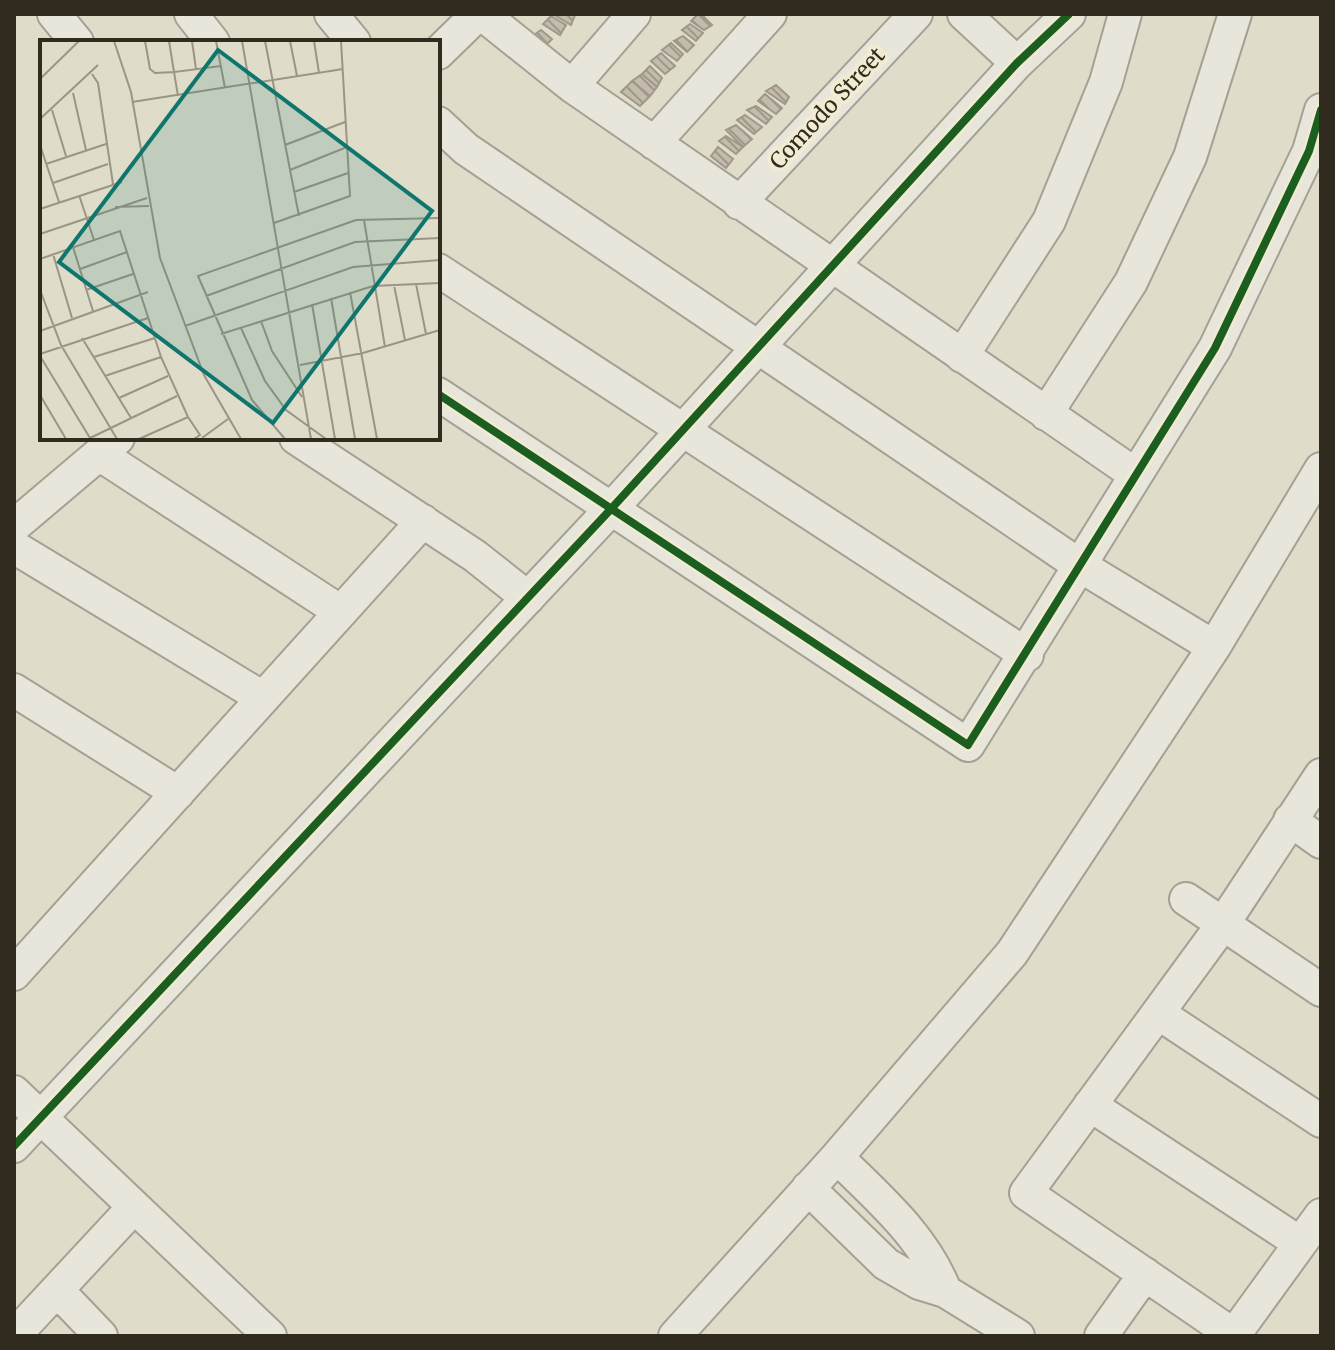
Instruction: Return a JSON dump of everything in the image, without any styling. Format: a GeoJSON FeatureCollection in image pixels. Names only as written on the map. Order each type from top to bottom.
{"type":"FeatureCollection","features":[{"type":"Feature","properties":{"kind":"street"},"geometry":{"type":"LineString","coordinates":[[54,14],[75,40]]}},
{"type":"Feature","properties":{"kind":"street"},"geometry":{"type":"LineString","coordinates":[[191,14],[211,40]]}},
{"type":"Feature","properties":{"kind":"street"},"geometry":{"type":"LineString","coordinates":[[331,14],[352,40]]}},
{"type":"Feature","properties":{"kind":"street"},"geometry":{"type":"LineString","coordinates":[[440,51],[480,14],[572,86],[1136,475]]}},
{"type":"Feature","properties":{"kind":"street"},"geometry":{"type":"LineString","coordinates":[[572,86],[634,14]]}},
{"type":"Feature","properties":{"kind":"street"},"geometry":{"type":"LineString","coordinates":[[654,143],[770,14]]}},
{"type":"Feature","properties":{"kind":"street","name":"Comodo Street"},"geometry":{"type":"LineString","coordinates":[[739,203],[916,14]]}},
{"type":"Feature","properties":{"kind":"street"},"geometry":{"type":"LineString","coordinates":[[964,14],[1017,63]]}},
{"type":"Feature","properties":{"kind":"street"},"geometry":{"type":"LineString","coordinates":[[14,1146],[611,509],[1017,63],[1069,14]]}},
{"type":"Feature","properties":{"kind":"street"},"geometry":{"type":"LineString","coordinates":[[962,356],[1049,221],[1106,82],[1125,14]]}},
{"type":"Feature","properties":{"kind":"street"},"geometry":{"type":"LineString","coordinates":[[1046,414],[1131,282],[1171,199],[1190,157],[1235,14]]}},
{"type":"Feature","properties":{"kind":"street"},"geometry":{"type":"LineString","coordinates":[[440,395],[968,745],[1027,655],[1079,565],[1215,348],[1309,151],[1321,110]]}},
{"type":"Feature","properties":{"kind":"street"},"geometry":{"type":"LineString","coordinates":[[440,125],[466,149],[1079,565],[1214,647]]}},
{"type":"Feature","properties":{"kind":"street"},"geometry":{"type":"LineString","coordinates":[[440,271],[1027,655]]}},
{"type":"Feature","properties":{"kind":"street"},"geometry":{"type":"LineString","coordinates":[[299,440],[423,521],[528,598]]}},
{"type":"Feature","properties":{"kind":"street"},"geometry":{"type":"LineString","coordinates":[[14,526],[108,446],[341,612]]}},
{"type":"Feature","properties":{"kind":"street"},"geometry":{"type":"LineString","coordinates":[[675,1336],[837,1157],[1012,953],[1214,647],[1321,469]]}},
{"type":"Feature","properties":{"kind":"street"},"geometry":{"type":"LineString","coordinates":[[14,974],[423,521]]}},
{"type":"Feature","properties":{"kind":"street"},"geometry":{"type":"LineString","coordinates":[[14,547],[263,698]]}},
{"type":"Feature","properties":{"kind":"street"},"geometry":{"type":"LineString","coordinates":[[14,690],[178,793]]}},
{"type":"Feature","properties":{"kind":"street"},"geometry":{"type":"LineString","coordinates":[[1321,775],[1223,924],[1026,1193],[1234,1336],[1321,1215]]}},
{"type":"Feature","properties":{"kind":"street"},"geometry":{"type":"LineString","coordinates":[[1290,820],[1321,842]]}},
{"type":"Feature","properties":{"kind":"street"},"geometry":{"type":"LineString","coordinates":[[1186,899],[1321,990]]}},
{"type":"Feature","properties":{"kind":"street"},"geometry":{"type":"LineString","coordinates":[[1158,1013],[1321,1121]]}},
{"type":"Feature","properties":{"kind":"street"},"geometry":{"type":"LineString","coordinates":[[14,1092],[270,1336]]}},
{"type":"Feature","properties":{"kind":"street"},"geometry":{"type":"LineString","coordinates":[[1090,1105],[1300,1243]]}},
{"type":"Feature","properties":{"kind":"street"},"geometry":{"type":"LineString","coordinates":[[837,1157],[912,1234],[934,1262],[945,1291]]}},
{"type":"Feature","properties":{"kind":"street"},"geometry":{"type":"LineString","coordinates":[[808,1188],[886,1264],[919,1283],[945,1291],[1018,1336]]}},
{"type":"Feature","properties":{"kind":"street"},"geometry":{"type":"LineString","coordinates":[[14,1336],[134,1207]]}},
{"type":"Feature","properties":{"kind":"street"},"geometry":{"type":"LineString","coordinates":[[1101,1336],[1145,1274]]}},
{"type":"Feature","properties":{"kind":"street"},"geometry":{"type":"LineString","coordinates":[[57,1290],[101,1336]]}},
{"type":"Feature","properties":{"kind":"building"},"geometry":{"type":"Polygon","coordinates":[[[553,14],[572,14],[575,15],[571,25],[553,14]]]}},
{"type":"Feature","properties":{"kind":"building"},"geometry":{"type":"Polygon","coordinates":[[[698,14],[712,25],[704,30],[691,21],[698,14]]]}},
{"type":"Feature","properties":{"kind":"building"},"geometry":{"type":"Polygon","coordinates":[[[551,16],[566,25],[560,35],[543,24],[551,16]]]}},
{"type":"Feature","properties":{"kind":"building"},"geometry":{"type":"Polygon","coordinates":[[[690,24],[703,33],[696,41],[682,30],[690,24]]]}},
{"type":"Feature","properties":{"kind":"building"},"geometry":{"type":"Polygon","coordinates":[[[541,30],[552,39],[544,47],[531,37],[541,30]]]}},
{"type":"Feature","properties":{"kind":"building"},"geometry":{"type":"Polygon","coordinates":[[[683,36],[694,45],[687,52],[674,41],[683,36]]]}},
{"type":"Feature","properties":{"kind":"building"},"geometry":{"type":"Polygon","coordinates":[[[671,43],[683,54],[677,61],[662,50],[671,43]]]}},
{"type":"Feature","properties":{"kind":"building"},"geometry":{"type":"Polygon","coordinates":[[[661,53],[675,66],[665,74],[651,61],[661,53]]]}},
{"type":"Feature","properties":{"kind":"building"},"geometry":{"type":"Polygon","coordinates":[[[650,66],[662,78],[657,87],[642,74],[650,66]]]}},
{"type":"Feature","properties":{"kind":"building"},"geometry":{"type":"Polygon","coordinates":[[[642,74],[657,87],[650,96],[632,81],[642,74]]]}},
{"type":"Feature","properties":{"kind":"building"},"geometry":{"type":"Polygon","coordinates":[[[632,81],[650,96],[640,106],[621,92],[632,81]]]}},
{"type":"Feature","properties":{"kind":"building"},"geometry":{"type":"Polygon","coordinates":[[[776,85],[789,97],[785,104],[766,91],[776,85]]]}},
{"type":"Feature","properties":{"kind":"building"},"geometry":{"type":"Polygon","coordinates":[[[765,94],[782,108],[776,114],[758,101],[765,94]]]}},
{"type":"Feature","properties":{"kind":"building"},"geometry":{"type":"Polygon","coordinates":[[[756,106],[772,117],[766,124],[747,110],[756,106]]]}},
{"type":"Feature","properties":{"kind":"building"},"geometry":{"type":"Polygon","coordinates":[[[745,115],[762,127],[754,134],[737,120],[745,115]]]}},
{"type":"Feature","properties":{"kind":"building"},"geometry":{"type":"Polygon","coordinates":[[[736,125],[752,139],[743,147],[726,130],[736,125]]]}},
{"type":"Feature","properties":{"kind":"building"},"geometry":{"type":"Polygon","coordinates":[[[726,136],[743,147],[736,154],[719,141],[726,136]]]}},
{"type":"Feature","properties":{"kind":"building"},"geometry":{"type":"Polygon","coordinates":[[[718,147],[733,159],[726,168],[711,156],[718,147]]]}},
{"type":"Feature","properties":{"kind":"cycle path"},"geometry":{"type":"LineString","coordinates":[[14,1146],[611,509],[1017,63],[1069,14]]}},
{"type":"Feature","properties":{"kind":"cycle path"},"geometry":{"type":"LineString","coordinates":[[440,395],[968,745],[1215,348],[1309,151],[1321,110]]}}]}
